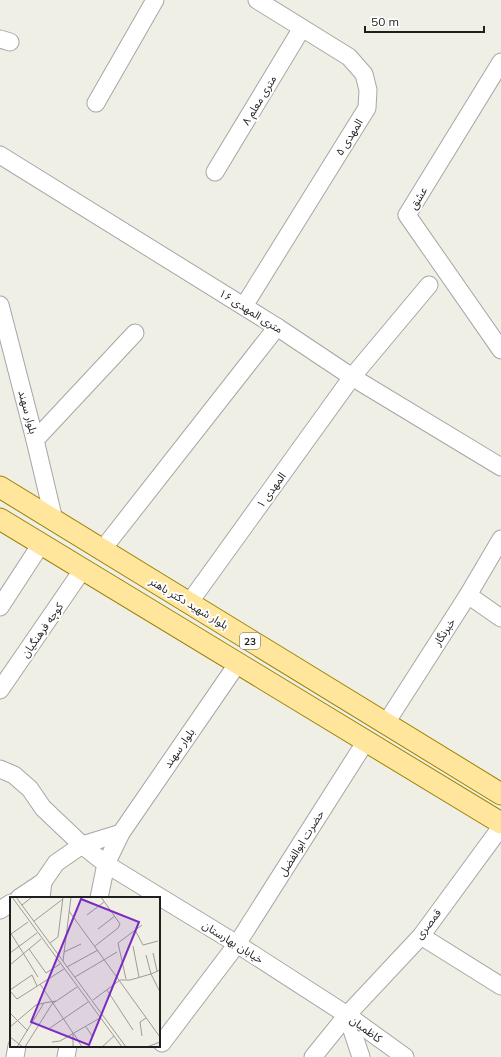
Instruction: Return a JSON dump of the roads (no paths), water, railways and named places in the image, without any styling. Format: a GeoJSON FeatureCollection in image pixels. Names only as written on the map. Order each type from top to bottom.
{"type":"FeatureCollection","features":[{"type":"Feature","properties":{"kind":"main road","name":"بلوار شهید دکتر باهنر"},"geometry":{"type":"LineString","coordinates":[[0,487],[501,794]]}},
{"type":"Feature","properties":{"kind":"main road","name":"23"},"geometry":{"type":"LineString","coordinates":[[0,519],[501,823]]}},
{"type":"Feature","properties":{"kind":"main road"},"geometry":{"type":"LineString","coordinates":[[41,544],[54,520]]}},
{"type":"Feature","properties":{"kind":"street"},"geometry":{"type":"LineString","coordinates":[[96,103],[155,0]]}},
{"type":"Feature","properties":{"kind":"street","name":"المهدی ۵"},"geometry":{"type":"LineString","coordinates":[[244,306],[367,108],[368,90],[364,74],[349,57],[257,0]]}},
{"type":"Feature","properties":{"kind":"street","name":"۸ متری معلم"},"geometry":{"type":"LineString","coordinates":[[215,172],[302,28]]}},
{"type":"Feature","properties":{"kind":"street","name":"عشق"},"geometry":{"type":"LineString","coordinates":[[500,67],[407,215],[501,350]]}},
{"type":"Feature","properties":{"kind":"street","name":"۱۶ متری المهدی"},"geometry":{"type":"LineString","coordinates":[[0,155],[244,306],[352,377],[501,467]]}},
{"type":"Feature","properties":{"kind":"street","name":"المهدی ۱"},"geometry":{"type":"LineString","coordinates":[[190,604],[352,377],[429,285]]}},
{"type":"Feature","properties":{"kind":"street","name":"بلوار سهند"},"geometry":{"type":"LineString","coordinates":[[0,305],[54,520]]}},
{"type":"Feature","properties":{"kind":"street"},"geometry":{"type":"LineString","coordinates":[[102,550],[277,327]]}},
{"type":"Feature","properties":{"kind":"street"},"geometry":{"type":"LineString","coordinates":[[35,440],[135,333]]}},
{"type":"Feature","properties":{"kind":"street","name":"خبرنگار"},"geometry":{"type":"LineString","coordinates":[[386,723],[468,595],[501,539]]}},
{"type":"Feature","properties":{"kind":"street"},"geometry":{"type":"LineString","coordinates":[[0,607],[41,544]]}},
{"type":"Feature","properties":{"kind":"street","name":"کوچه فرهنگیان"},"geometry":{"type":"LineString","coordinates":[[0,690],[83,570]]}},
{"type":"Feature","properties":{"kind":"street"},"geometry":{"type":"LineString","coordinates":[[468,595],[501,618]]}},
{"type":"Feature","properties":{"kind":"street","name":"بلوار سهند"},"geometry":{"type":"LineString","coordinates":[[99,897],[106,864],[121,833],[238,663]]}},
{"type":"Feature","properties":{"kind":"street","name":"حضرت ابوالفضل"},"geometry":{"type":"LineString","coordinates":[[162,1043],[237,944],[366,741]]}},
{"type":"Feature","properties":{"kind":"street","name":"خیابان بهارستان"},"geometry":{"type":"LineString","coordinates":[[0,769],[14,775],[30,789],[44,808],[82,845],[106,864],[237,944],[347,1015]]}},
{"type":"Feature","properties":{"kind":"street","name":"قمصری"},"geometry":{"type":"LineString","coordinates":[[313,1057],[347,1015],[421,936],[501,827]]}},
{"type":"Feature","properties":{"kind":"street"},"geometry":{"type":"LineString","coordinates":[[22,897],[42,890],[56,863],[82,845],[121,833]]}},
{"type":"Feature","properties":{"kind":"street"},"geometry":{"type":"LineString","coordinates":[[0,910],[10,904]]}},
{"type":"Feature","properties":{"kind":"street"},"geometry":{"type":"LineString","coordinates":[[421,936],[501,986]]}},
{"type":"Feature","properties":{"kind":"street"},"geometry":{"type":"LineString","coordinates":[[347,1015],[361,1057]]}},
{"type":"Feature","properties":{"kind":"street","name":"کاظمیان"},"geometry":{"type":"LineString","coordinates":[[347,1015],[405,1057]]}},
{"type":"Feature","properties":{"kind":"street"},"geometry":{"type":"LineString","coordinates":[[15,1057],[16,1047]]}},
{"type":"Feature","properties":{"kind":"street"},"geometry":{"type":"LineString","coordinates":[[66,1057],[68,1047]]}}]}
